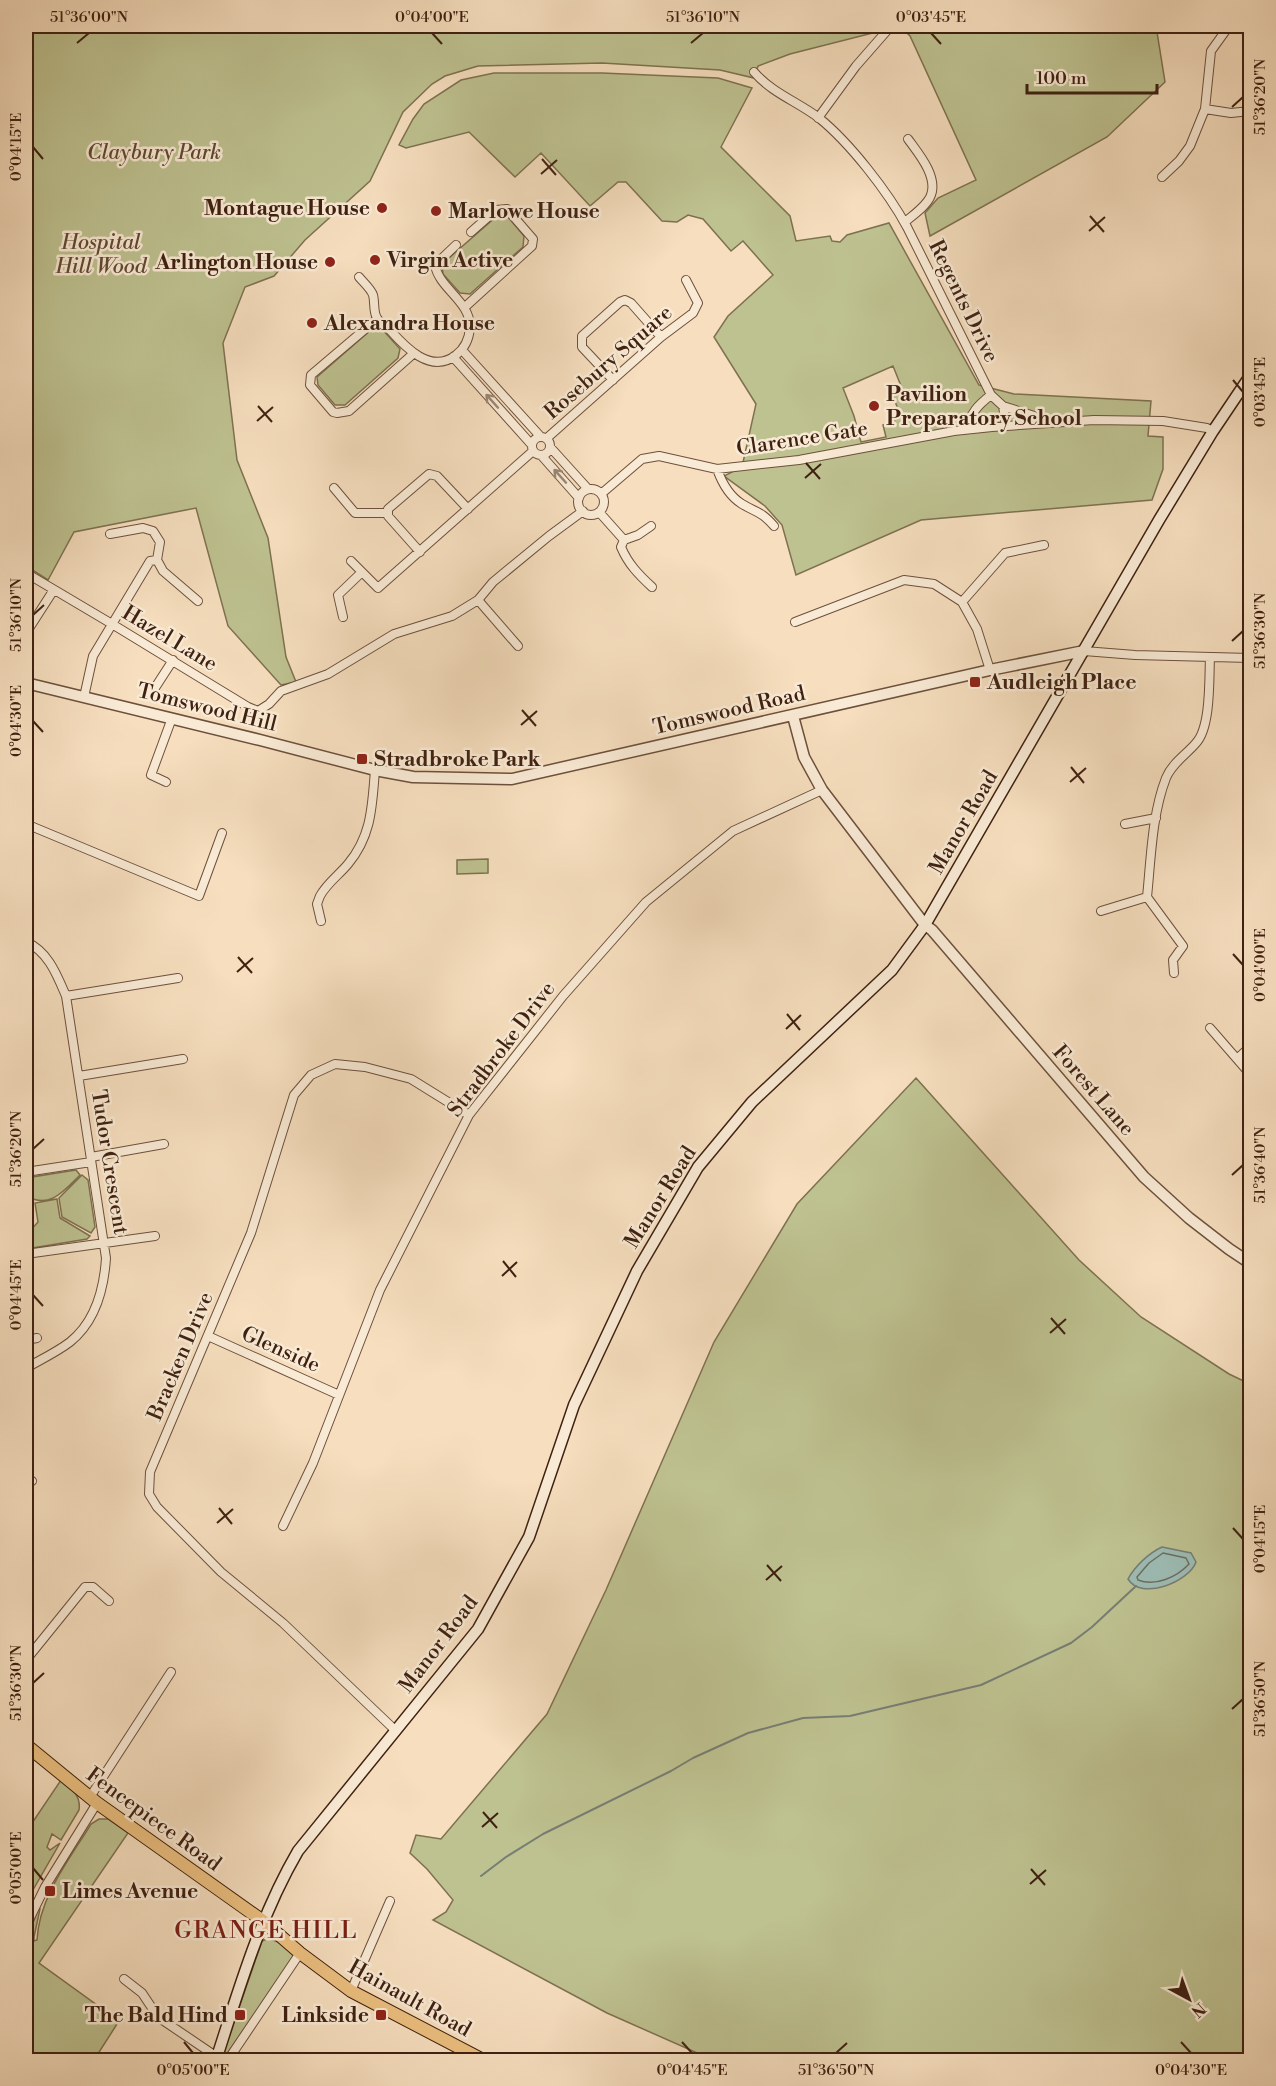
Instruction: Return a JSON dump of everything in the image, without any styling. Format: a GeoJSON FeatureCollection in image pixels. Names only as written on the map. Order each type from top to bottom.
{"type":"FeatureCollection","features":[{"type":"Feature","properties":{"kind":"main road","name":"Manor Road"},"geometry":{"type":"LineString","coordinates":[[216,2059],[262,1921],[285,1873],[298,1851],[478,1629],[529,1537],[574,1406],[637,1271],[698,1167],[752,1102],[892,970],[925,926],[1213,431],[1251,376]]}},
{"type":"Feature","properties":{"kind":"main road","name":"Tomswood Road"},"geometry":{"type":"LineString","coordinates":[[377,771],[413,777],[512,778],[990,670],[1084,651]]}},
{"type":"Feature","properties":{"kind":"main road","name":"Tomswood Hill"},"geometry":{"type":"LineString","coordinates":[[26,683],[377,771]]}},
{"type":"Feature","properties":{"kind":"main road","name":"Forest Lane"},"geometry":{"type":"LineString","coordinates":[[793,716],[804,757],[822,790],[925,926],[932,930],[1144,1177],[1189,1218],[1251,1263]]}},
{"type":"Feature","properties":{"kind":"main road","name":"Fencepiece Road"},"geometry":{"type":"LineString","coordinates":[[26,1745],[94,1800],[262,1921]]}},
{"type":"Feature","properties":{"kind":"main road","name":"Hainault Road"},"geometry":{"type":"LineString","coordinates":[[262,1921],[300,1953],[351,1990],[483,2061]]}},
{"type":"Feature","properties":{"kind":"street"},"geometry":{"type":"LineString","coordinates":[[818,118],[856,66],[891,26]]}},
{"type":"Feature","properties":{"kind":"street"},"geometry":{"type":"LineString","coordinates":[[1162,177],[1179,161],[1190,146],[1205,109],[1211,51],[1228,26]]}},
{"type":"Feature","properties":{"kind":"street","name":"Regents Drive"},"geometry":{"type":"LineString","coordinates":[[754,72],[765,84],[818,118],[861,160],[904,222],[991,395],[1003,406]]}},
{"type":"Feature","properties":{"kind":"street"},"geometry":{"type":"LineString","coordinates":[[1205,109],[1232,113],[1251,111]]}},
{"type":"Feature","properties":{"kind":"street","name":"Regents Drive"},"geometry":{"type":"LineString","coordinates":[[904,222],[921,209],[931,195],[932,182],[921,157],[908,139]]}},
{"type":"Feature","properties":{"kind":"street"},"geometry":{"type":"LineString","coordinates":[[465,307],[532,246],[533,239],[507,209],[496,210],[471,232]]}},
{"type":"Feature","properties":{"kind":"street"},"geometry":{"type":"LineString","coordinates":[[359,278],[372,292],[377,319],[413,354],[434,361],[453,357],[462,350],[470,326],[465,307],[436,273],[435,265],[456,245]]}},
{"type":"Feature","properties":{"kind":"street","name":"Rosebury Square"},"geometry":{"type":"LineString","coordinates":[[543,437],[693,313],[696,309],[696,299],[686,280]]}},
{"type":"Feature","properties":{"kind":"street"},"geometry":{"type":"LineString","coordinates":[[613,380],[582,346],[582,336],[625,300],[631,303],[661,338]]}},
{"type":"Feature","properties":{"kind":"street"},"geometry":{"type":"LineString","coordinates":[[377,319],[310,375],[310,385],[333,412],[349,411],[413,354]]}},
{"type":"Feature","properties":{"kind":"street"},"geometry":{"type":"LineString","coordinates":[[462,350],[588,489],[602,494],[604,503],[599,512],[589,514],[579,506],[579,498],[588,489]]}},
{"type":"Feature","properties":{"kind":"street"},"geometry":{"type":"LineString","coordinates":[[453,357],[579,498]]}},
{"type":"Feature","properties":{"kind":"street"},"geometry":{"type":"LineString","coordinates":[[968,429],[972,413],[991,395]]}},
{"type":"Feature","properties":{"kind":"street"},"geometry":{"type":"LineString","coordinates":[[1006,426],[1003,406],[1057,423]]}},
{"type":"Feature","properties":{"kind":"street","name":"Clarence Gate"},"geometry":{"type":"LineString","coordinates":[[602,494],[642,459],[651,456],[717,469],[799,460],[968,429],[1094,420],[1163,421],[1213,431]]}},
{"type":"Feature","properties":{"kind":"street"},"geometry":{"type":"LineString","coordinates":[[351,561],[378,588],[468,509],[532,448],[534,439],[543,437]]}},
{"type":"Feature","properties":{"kind":"street"},"geometry":{"type":"LineString","coordinates":[[541,455],[548,452],[550,447]]}},
{"type":"Feature","properties":{"kind":"street","name":"Clarence Gate"},"geometry":{"type":"LineString","coordinates":[[717,469],[721,480],[731,494],[742,504],[760,512],[774,526]]}},
{"type":"Feature","properties":{"kind":"street"},"geometry":{"type":"LineString","coordinates":[[387,513],[388,509],[429,474],[437,476],[468,509]]}},
{"type":"Feature","properties":{"kind":"street"},"geometry":{"type":"LineString","coordinates":[[334,488],[355,513],[387,513]]}},
{"type":"Feature","properties":{"kind":"street"},"geometry":{"type":"LineString","coordinates":[[519,646],[478,600],[493,582],[583,511]]}},
{"type":"Feature","properties":{"kind":"street"},"geometry":{"type":"LineString","coordinates":[[599,512],[624,540]]}},
{"type":"Feature","properties":{"kind":"street"},"geometry":{"type":"LineString","coordinates":[[387,513],[420,552]]}},
{"type":"Feature","properties":{"kind":"street"},"geometry":{"type":"LineString","coordinates":[[651,526],[638,535],[624,540],[621,547],[638,574],[652,587]]}},
{"type":"Feature","properties":{"kind":"street"},"geometry":{"type":"LineString","coordinates":[[84,697],[93,656],[153,560],[160,542],[153,531],[143,528],[110,534]]}},
{"type":"Feature","properties":{"kind":"street"},"geometry":{"type":"LineString","coordinates":[[962,602],[1005,553],[1044,545]]}},
{"type":"Feature","properties":{"kind":"street"},"geometry":{"type":"LineString","coordinates":[[153,560],[163,572],[198,601]]}},
{"type":"Feature","properties":{"kind":"street"},"geometry":{"type":"LineString","coordinates":[[342,616],[338,595],[362,572]]}},
{"type":"Feature","properties":{"kind":"street","name":"Hazel Lane"},"geometry":{"type":"LineString","coordinates":[[26,573],[258,711],[269,704],[281,691],[328,674],[394,634],[452,616],[478,600]]}},
{"type":"Feature","properties":{"kind":"street"},"geometry":{"type":"LineString","coordinates":[[795,622],[904,580],[934,584],[962,602],[977,629],[990,670]]}},
{"type":"Feature","properties":{"kind":"street"},"geometry":{"type":"LineString","coordinates":[[26,633],[53,591]]}},
{"type":"Feature","properties":{"kind":"street"},"geometry":{"type":"LineString","coordinates":[[1084,651],[1135,655],[1251,658]]}},
{"type":"Feature","properties":{"kind":"street"},"geometry":{"type":"LineString","coordinates":[[1174,973],[1173,960],[1183,946],[1147,897],[1156,819],[1166,776],[1180,758],[1198,742],[1205,727],[1210,657]]}},
{"type":"Feature","properties":{"kind":"street"},"geometry":{"type":"LineString","coordinates":[[152,694],[173,660]]}},
{"type":"Feature","properties":{"kind":"street"},"geometry":{"type":"LineString","coordinates":[[165,782],[151,775],[172,718]]}},
{"type":"Feature","properties":{"kind":"street"},"geometry":{"type":"LineString","coordinates":[[321,921],[317,904],[320,896],[362,846],[372,809],[377,771]]}},
{"type":"Feature","properties":{"kind":"street","name":"Stradbroke Drive"},"geometry":{"type":"LineString","coordinates":[[283,1526],[313,1464],[380,1290],[469,1115],[563,996],[646,902],[733,831],[822,790]]}},
{"type":"Feature","properties":{"kind":"street"},"geometry":{"type":"LineString","coordinates":[[1125,824],[1156,819]]}},
{"type":"Feature","properties":{"kind":"street"},"geometry":{"type":"LineString","coordinates":[[26,824],[199,896],[222,833]]}},
{"type":"Feature","properties":{"kind":"street"},"geometry":{"type":"LineString","coordinates":[[1101,911],[1147,897]]}},
{"type":"Feature","properties":{"kind":"street","name":"Tudor Crescent"},"geometry":{"type":"LineString","coordinates":[[26,942],[51,963],[66,996],[106,1258],[101,1295],[90,1318],[70,1342],[26,1368]]}},
{"type":"Feature","properties":{"kind":"street"},"geometry":{"type":"LineString","coordinates":[[66,996],[178,978]]}},
{"type":"Feature","properties":{"kind":"street"},"geometry":{"type":"LineString","coordinates":[[1210,1028],[1251,1074]]}},
{"type":"Feature","properties":{"kind":"street"},"geometry":{"type":"LineString","coordinates":[[1238,1059],[1251,1047]]}},
{"type":"Feature","properties":{"kind":"street"},"geometry":{"type":"LineString","coordinates":[[78,1076],[183,1059]]}},
{"type":"Feature","properties":{"kind":"street","name":"Bracken Drive"},"geometry":{"type":"LineString","coordinates":[[396,1731],[283,1623],[220,1572],[157,1507],[149,1494],[150,1472],[251,1233],[294,1095],[312,1075],[335,1064],[365,1067],[411,1079],[469,1115]]}},
{"type":"Feature","properties":{"kind":"street"},"geometry":{"type":"LineString","coordinates":[[26,1172],[164,1144]]}},
{"type":"Feature","properties":{"kind":"street"},"geometry":{"type":"LineString","coordinates":[[26,1254],[155,1236]]}},
{"type":"Feature","properties":{"kind":"street","name":"Glenside"},"geometry":{"type":"LineString","coordinates":[[208,1336],[339,1395]]}},
{"type":"Feature","properties":{"kind":"street"},"geometry":{"type":"LineString","coordinates":[[26,1340],[37,1338]]}},
{"type":"Feature","properties":{"kind":"street"},"geometry":{"type":"LineString","coordinates":[[26,1660],[85,1587],[93,1587],[109,1601]]}},
{"type":"Feature","properties":{"kind":"street"},"geometry":{"type":"LineString","coordinates":[[26,1926],[45,1887],[94,1800],[171,1672]]}},
{"type":"Feature","properties":{"kind":"street"},"geometry":{"type":"LineString","coordinates":[[351,1990],[390,1901]]}},
{"type":"Feature","properties":{"kind":"street"},"geometry":{"type":"LineString","coordinates":[[228,2061],[300,1953]]}},
{"type":"Feature","properties":{"kind":"street"},"geometry":{"type":"LineString","coordinates":[[124,1979],[142,1993],[158,2017],[216,2059]]}},
{"type":"Feature","properties":{"kind":"green space","name":"Claybury Park"},"geometry":{"type":"Polygon","coordinates":[[[26,26],[900,26],[790,54],[758,66],[754,78],[720,70],[602,63],[478,66],[445,76],[432,84],[403,112],[370,181],[305,240],[274,276],[245,287],[223,343],[237,460],[268,538],[286,657],[296,682],[281,685],[228,626],[196,508],[74,532],[48,580],[26,566],[26,26]]]}},
{"type":"Feature","properties":{"kind":"green space"},"geometry":{"type":"Polygon","coordinates":[[[900,26],[1156,26],[1165,82],[1107,137],[930,236],[925,213],[938,198],[976,180],[910,36],[900,26]]]}},
{"type":"Feature","properties":{"kind":"green space"},"geometry":{"type":"Polygon","coordinates":[[[494,73],[602,73],[718,78],[752,88],[721,147],[790,216],[796,241],[830,236],[832,241],[840,242],[847,235],[889,223],[979,385],[1014,394],[1151,401],[1148,436],[1163,437],[1163,469],[1152,500],[921,520],[796,575],[782,525],[765,506],[724,476],[742,467],[756,404],[714,337],[728,316],[773,275],[743,241],[731,251],[703,219],[688,215],[677,222],[662,221],[626,182],[618,182],[590,206],[541,153],[515,177],[469,132],[406,148],[399,145],[424,104],[461,80],[494,73]],[[893,366],[843,388],[861,442],[886,437],[883,425],[901,417],[893,396],[903,391],[893,366]]]}},
{"type":"Feature","properties":{"kind":"green space"},"geometry":{"type":"Polygon","coordinates":[[[497,216],[507,216],[524,236],[523,247],[470,294],[460,293],[443,274],[442,264],[497,216]]]}},
{"type":"Feature","properties":{"kind":"green space"},"geometry":{"type":"Polygon","coordinates":[[[381,328],[400,349],[398,358],[345,405],[335,405],[318,385],[317,377],[372,329],[381,328]]]}},
{"type":"Feature","properties":{"kind":"green space"},"geometry":{"type":"Polygon","coordinates":[[[488,859],[488,873],[457,874],[457,860],[488,859]]]}},
{"type":"Feature","properties":{"kind":"green space"},"geometry":{"type":"Polygon","coordinates":[[[916,1078],[1079,1260],[1141,1317],[1229,1374],[1250,1384],[1250,2060],[713,2060],[607,2013],[433,1920],[446,1912],[453,1900],[410,1853],[416,1835],[441,1839],[547,1714],[606,1590],[714,1342],[797,1204],[916,1078]]]}},
{"type":"Feature","properties":{"kind":"green space"},"geometry":{"type":"Polygon","coordinates":[[[76,1170],[80,1175],[56,1197],[42,1201],[26,1196],[26,1178],[76,1170]]]}},
{"type":"Feature","properties":{"kind":"green space"},"geometry":{"type":"Polygon","coordinates":[[[82,1175],[88,1180],[95,1227],[91,1233],[62,1217],[59,1198],[82,1175]]]}},
{"type":"Feature","properties":{"kind":"green space"},"geometry":{"type":"Polygon","coordinates":[[[57,1199],[60,1218],[90,1236],[87,1239],[26,1249],[26,1235],[38,1222],[35,1203],[57,1199]]]}},
{"type":"Feature","properties":{"kind":"green space"},"geometry":{"type":"Polygon","coordinates":[[[61,1780],[77,1796],[79,1810],[61,1840],[52,1834],[47,1847],[50,1850],[60,1843],[26,1902],[26,1832],[61,1780]]]}},
{"type":"Feature","properties":{"kind":"green space"},"geometry":{"type":"Polygon","coordinates":[[[99,1819],[108,1819],[128,1833],[39,1963],[119,2021],[94,2060],[26,2060],[26,1942],[38,1909],[40,1909],[34,1937],[34,1941],[37,1940],[39,1924],[49,1894],[91,1824],[99,1819]]]}},
{"type":"Feature","properties":{"kind":"green space"},"geometry":{"type":"Polygon","coordinates":[[[267,1939],[282,1944],[295,1955],[221,2060],[262,1941],[267,1939]]]}},
{"type":"Feature","properties":{"kind":"water"},"geometry":{"type":"Polygon","coordinates":[[[1162,1547],[1191,1553],[1196,1562],[1192,1569],[1175,1582],[1164,1586],[1153,1589],[1134,1585],[1128,1579],[1131,1574],[1147,1556],[1162,1547]]]}},
{"type":"Feature","properties":{"kind":"waterway"},"geometry":{"type":"LineString","coordinates":[[481,1876],[543,1834],[693,1758],[748,1733],[803,1718],[850,1716],[981,1685],[1071,1643],[1092,1627],[1136,1586]]}},
{"type":"Feature","properties":{"kind":"place","name":"Montague House"},"geometry":{"type":"Point","coordinates":[382,208]}},
{"type":"Feature","properties":{"kind":"place","name":"Marlowe House"},"geometry":{"type":"Point","coordinates":[436,211]}},
{"type":"Feature","properties":{"kind":"place","name":"Virgin Active"},"geometry":{"type":"Point","coordinates":[375,260]}},
{"type":"Feature","properties":{"kind":"place","name":"Arlington House"},"geometry":{"type":"Point","coordinates":[330,262]}},
{"type":"Feature","properties":{"kind":"place","name":"Alexandra House"},"geometry":{"type":"Point","coordinates":[312,323]}},
{"type":"Feature","properties":{"kind":"place","name":"Pavilion Preparatory School"},"geometry":{"type":"Point","coordinates":[874,406]}},
{"type":"Feature","properties":{"kind":"place","name":"Audleigh Place"},"geometry":{"type":"Point","coordinates":[975,682]}},
{"type":"Feature","properties":{"kind":"place","name":"Stradbroke Park"},"geometry":{"type":"Point","coordinates":[362,759]}},
{"type":"Feature","properties":{"kind":"place","name":"Limes Avenue"},"geometry":{"type":"Point","coordinates":[50,1891]}},
{"type":"Feature","properties":{"kind":"place","name":"The Bald Hind"},"geometry":{"type":"Point","coordinates":[240,2015]}},
{"type":"Feature","properties":{"kind":"place","name":"Linkside"},"geometry":{"type":"Point","coordinates":[381,2015]}},
{"type":"Feature","properties":{"kind":"district","name":"GRANGE HILL"},"geometry":{"type":"Point","coordinates":[266,1930]}},
{"type":"Feature","properties":{"kind":"park label","name":"Hospital Hill Wood"},"geometry":{"type":"Point","coordinates":[101,254]}}]}
